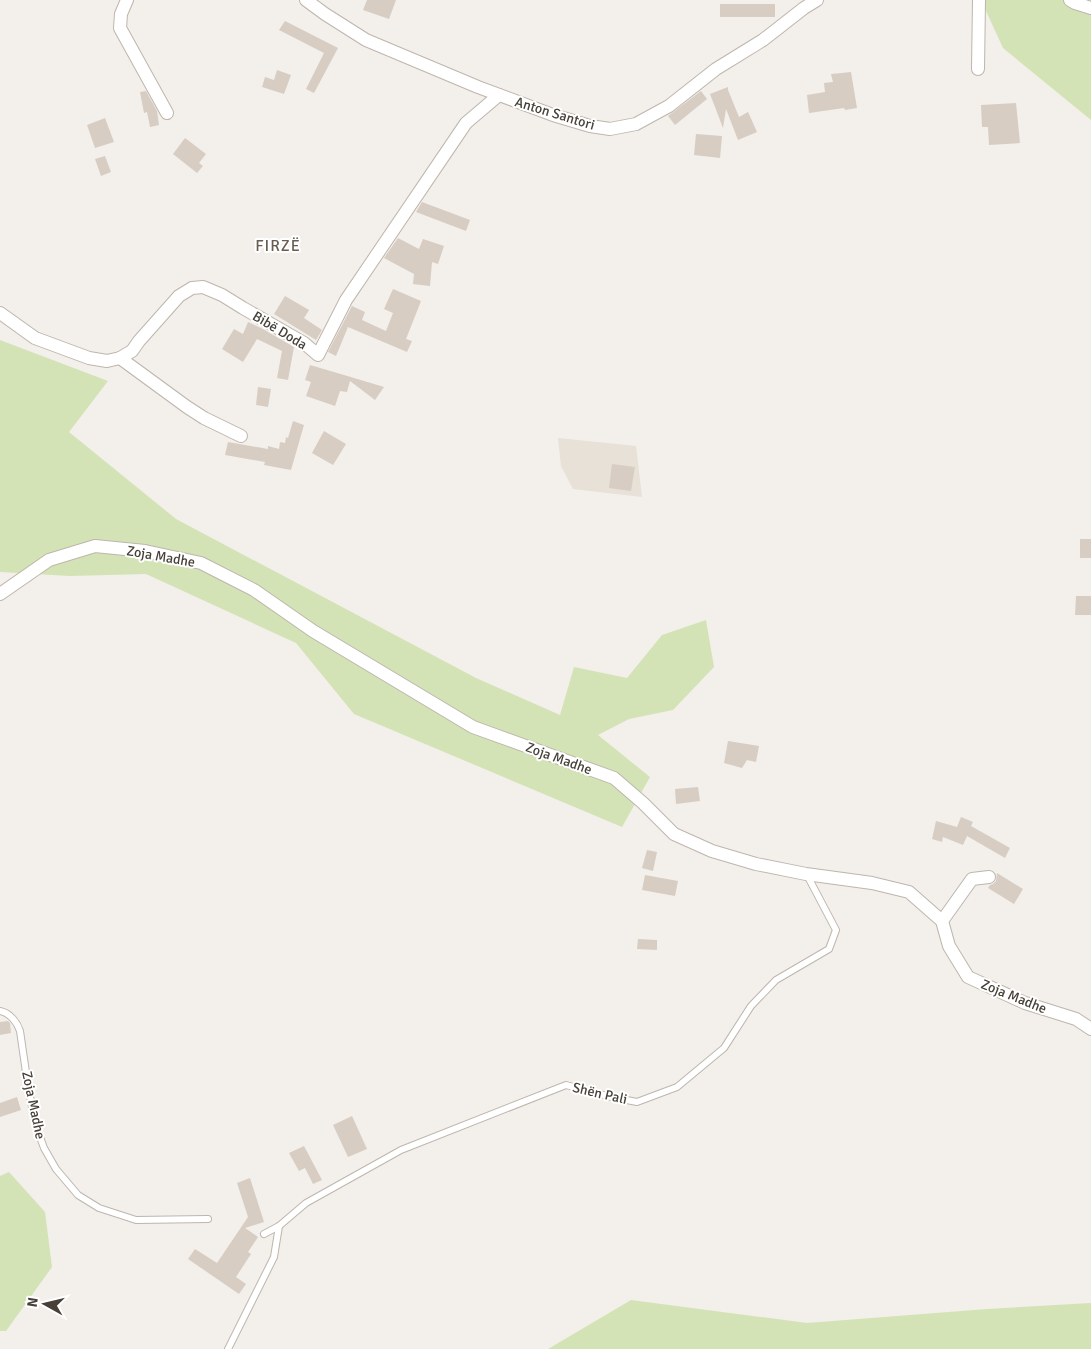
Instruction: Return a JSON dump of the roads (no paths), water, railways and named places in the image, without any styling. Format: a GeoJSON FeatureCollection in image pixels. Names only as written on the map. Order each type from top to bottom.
{"type":"FeatureCollection","features":[{"type":"Feature","properties":{"kind":"street"},"geometry":{"type":"LineString","coordinates":[[127,0],[121,14],[120,28],[168,113]]}},
{"type":"Feature","properties":{"kind":"street","name":"Anton Santori"},"geometry":{"type":"LineString","coordinates":[[306,0],[366,40],[499,95],[553,115],[590,126],[610,129],[636,124],[669,106],[716,69],[763,40],[817,0]]}},
{"type":"Feature","properties":{"kind":"street"},"geometry":{"type":"LineString","coordinates":[[978,69],[979,0]]}},
{"type":"Feature","properties":{"kind":"street"},"geometry":{"type":"LineString","coordinates":[[1070,0],[1091,8]]}},
{"type":"Feature","properties":{"kind":"street","name":"Bibë Doda"},"geometry":{"type":"LineString","coordinates":[[120,358],[132,351],[179,296],[192,288],[203,287],[222,295],[304,342],[318,354],[346,300],[466,123],[499,95]]}},
{"type":"Feature","properties":{"kind":"street"},"geometry":{"type":"LineString","coordinates":[[0,313],[35,338],[89,358],[106,361],[120,358],[204,418],[241,436]]}},
{"type":"Feature","properties":{"kind":"street","name":"Zoja Madhe"},"geometry":{"type":"LineString","coordinates":[[0,594],[49,560],[94,546],[145,551],[201,563],[254,590],[313,631],[474,727],[614,778],[643,803],[674,834],[712,851],[756,864],[806,874],[872,882],[909,892],[942,921],[949,946],[968,976],[1025,1003],[1076,1019],[1091,1029]]}},
{"type":"Feature","properties":{"kind":"street"},"geometry":{"type":"LineString","coordinates":[[942,921],[972,879],[988,877]]}},
{"type":"Feature","properties":{"kind":"lane","name":"Shën Pali"},"geometry":{"type":"LineString","coordinates":[[264,1234],[279,1226],[306,1203],[401,1150],[566,1085],[637,1102],[677,1087],[724,1048],[751,1006],[776,980],[829,949],[836,930],[806,874]]}},
{"type":"Feature","properties":{"kind":"lane","name":"Zoja Madhe"},"geometry":{"type":"LineString","coordinates":[[0,1011],[12,1017],[20,1031],[35,1122],[44,1148],[56,1169],[78,1195],[99,1208],[136,1220],[208,1219]]}},
{"type":"Feature","properties":{"kind":"lane"},"geometry":{"type":"LineString","coordinates":[[228,1349],[274,1257],[279,1226]]}},
{"type":"Feature","properties":{"kind":"district","name":"FIRZË"},"geometry":{"type":"Point","coordinates":[278,245]}}]}
